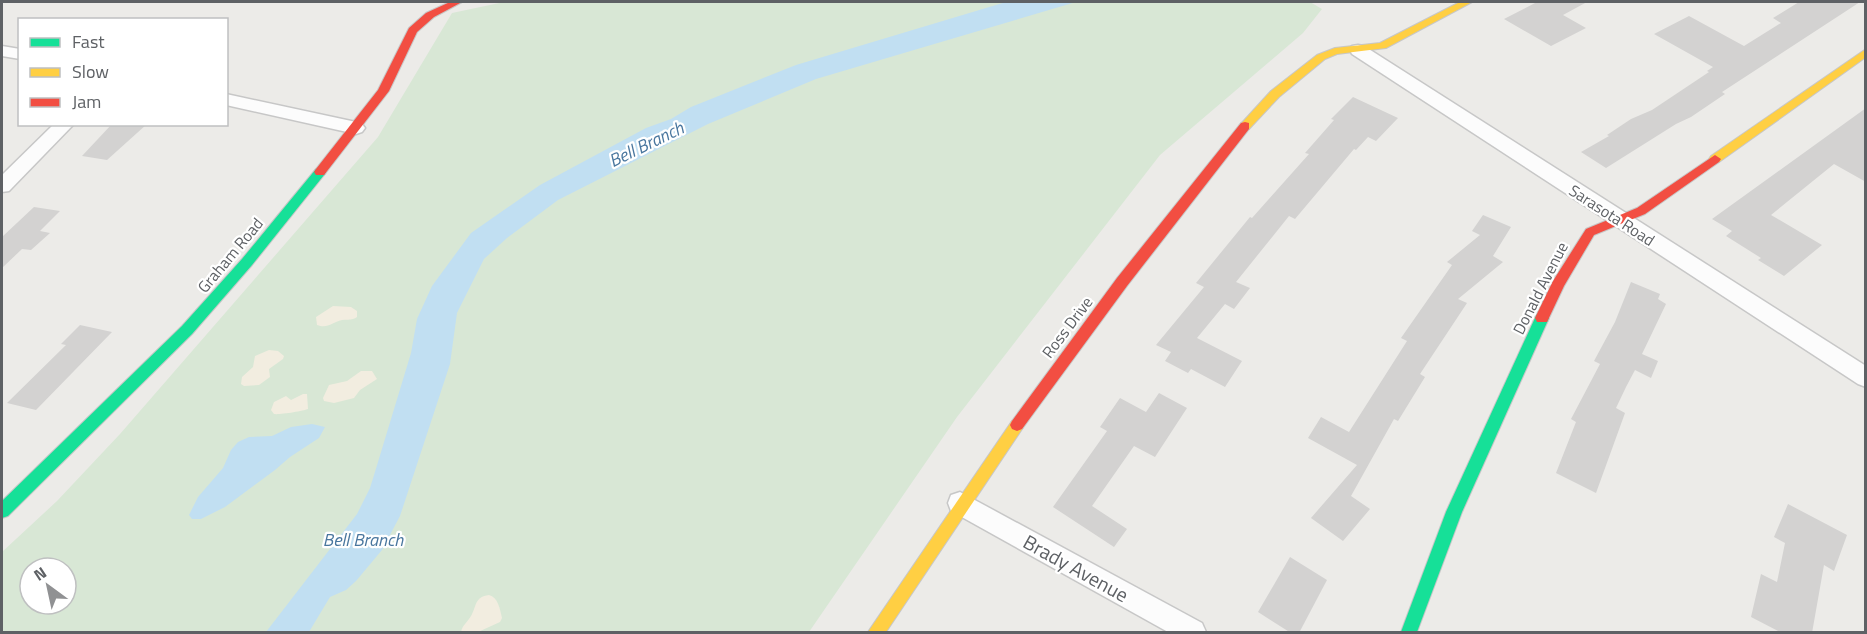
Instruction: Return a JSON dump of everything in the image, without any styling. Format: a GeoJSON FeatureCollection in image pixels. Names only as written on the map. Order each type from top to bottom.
{"type":"FeatureCollection","features":[{"type":"Feature","properties":{"kind":"street","name":"Graham Road"},"geometry":{"type":"LineString","coordinates":[[2,512],[187,330],[247,262],[356,128],[382,91],[413,30],[430,15],[457,2]]}},
{"type":"Feature","properties":{"kind":"street"},"geometry":{"type":"LineString","coordinates":[[1358,50],[1381,46],[1467,2]]}},
{"type":"Feature","properties":{"kind":"street","name":"Ross Drive"},"geometry":{"type":"LineString","coordinates":[[876,633],[960,503],[1069,351],[1216,161],[1289,81],[1323,55],[1336,51],[1358,50]]}},
{"type":"Feature","properties":{"kind":"street","name":"Sarasota Road"},"geometry":{"type":"LineString","coordinates":[[1358,50],[1866,378]]}},
{"type":"Feature","properties":{"kind":"street"},"geometry":{"type":"LineString","coordinates":[[2,51],[18,54]]}},
{"type":"Feature","properties":{"kind":"street","name":"Donald Avenue"},"geometry":{"type":"LineString","coordinates":[[1409,633],[1424,585],[1496,415],[1558,285],[1590,232],[1641,211],[1866,52]]}},
{"type":"Feature","properties":{"kind":"street"},"geometry":{"type":"LineString","coordinates":[[228,99],[356,128]]}},
{"type":"Feature","properties":{"kind":"street"},"geometry":{"type":"LineString","coordinates":[[2,186],[64,126]]}},
{"type":"Feature","properties":{"kind":"street","name":"Brady Avenue"},"geometry":{"type":"LineString","coordinates":[[960,503],[1193,633]]}},
{"type":"Feature","properties":{"kind":"green space"},"geometry":{"type":"Polygon","coordinates":[[[504,2],[1310,2],[1322,9],[1303,33],[1160,155],[957,417],[809,632],[2,632],[2,552],[57,501],[120,434],[378,137],[452,13],[504,2]]]}},
{"type":"Feature","properties":{"kind":"sand"},"geometry":{"type":"Polygon","coordinates":[[[333,306],[351,307],[357,311],[357,317],[327,326],[317,325],[316,317],[333,306]]]}},
{"type":"Feature","properties":{"kind":"sand"},"geometry":{"type":"Polygon","coordinates":[[[269,350],[278,351],[284,356],[269,369],[270,377],[259,385],[244,386],[241,384],[242,377],[253,367],[255,356],[269,350]]]}},
{"type":"Feature","properties":{"kind":"sand"},"geometry":{"type":"Polygon","coordinates":[[[361,371],[372,371],[377,379],[360,390],[354,398],[334,403],[324,401],[323,398],[329,385],[347,381],[361,371]]]}},
{"type":"Feature","properties":{"kind":"sand"},"geometry":{"type":"Polygon","coordinates":[[[307,394],[308,409],[277,414],[271,410],[274,402],[286,396],[291,400],[307,394]]]}},
{"type":"Feature","properties":{"kind":"sand"},"geometry":{"type":"Polygon","coordinates":[[[489,595],[495,598],[498,604],[502,618],[500,622],[478,632],[461,632],[478,600],[489,595]]]}},
{"type":"Feature","properties":{"kind":"water","name":"Bell Branch"},"geometry":{"type":"Polygon","coordinates":[[[1006,2],[1076,2],[816,79],[708,124],[558,200],[507,238],[484,259],[457,313],[450,364],[400,516],[382,550],[356,581],[346,590],[330,597],[309,632],[266,632],[357,514],[370,488],[378,462],[411,353],[417,319],[432,286],[471,233],[540,185],[646,128],[671,119],[691,107],[796,65],[1006,2]]]}},
{"type":"Feature","properties":{"kind":"water"},"geometry":{"type":"Polygon","coordinates":[[[312,424],[325,427],[319,438],[290,457],[225,507],[201,519],[192,519],[189,515],[198,497],[223,468],[231,450],[238,442],[249,437],[272,436],[291,427],[312,424]]]}},
{"type":"Feature","properties":{"kind":"building"},"geometry":{"type":"Polygon","coordinates":[[[1537,2],[1587,2],[1563,15],[1586,28],[1551,46],[1504,19],[1537,2]]]}},
{"type":"Feature","properties":{"kind":"building"},"geometry":{"type":"Polygon","coordinates":[[[1799,2],[1860,2],[1722,92],[1725,94],[1691,117],[1606,168],[1581,152],[1609,136],[1607,135],[1631,119],[1652,110],[1713,67],[1654,34],[1689,16],[1744,46],[1781,23],[1773,18],[1799,2]]]}},
{"type":"Feature","properties":{"kind":"building"},"geometry":{"type":"Polygon","coordinates":[[[1353,97],[1398,118],[1376,141],[1368,137],[1356,150],[1354,149],[1295,219],[1289,216],[1236,282],[1250,288],[1234,309],[1225,304],[1197,338],[1242,361],[1225,387],[1191,369],[1188,373],[1165,361],[1171,352],[1156,345],[1204,287],[1196,283],[1250,217],[1252,218],[1309,154],[1305,153],[1334,120],[1331,119],[1353,97]]]}},
{"type":"Feature","properties":{"kind":"building"},"geometry":{"type":"Polygon","coordinates":[[[1866,108],[1866,182],[1834,164],[1771,215],[1822,245],[1784,276],[1726,236],[1732,231],[1712,219],[1866,108]]]}},
{"type":"Feature","properties":{"kind":"building"},"geometry":{"type":"Polygon","coordinates":[[[110,126],[145,126],[107,160],[82,156],[110,126]]]}},
{"type":"Feature","properties":{"kind":"building"},"geometry":{"type":"Polygon","coordinates":[[[34,207],[60,211],[40,231],[50,233],[31,250],[22,249],[2,268],[2,237],[34,207]]]}},
{"type":"Feature","properties":{"kind":"building"},"geometry":{"type":"Polygon","coordinates":[[[1483,215],[1511,227],[1493,256],[1503,262],[1458,299],[1467,303],[1420,374],[1425,377],[1398,421],[1394,419],[1351,496],[1370,509],[1343,541],[1311,518],[1357,465],[1308,438],[1321,417],[1349,432],[1407,341],[1401,338],[1452,265],[1447,262],[1480,235],[1472,231],[1483,215]]]}},
{"type":"Feature","properties":{"kind":"building"},"geometry":{"type":"Polygon","coordinates":[[[1631,282],[1660,294],[1658,299],[1666,304],[1642,354],[1658,361],[1651,378],[1635,370],[1616,408],[1625,413],[1596,493],[1556,473],[1576,422],[1571,419],[1600,364],[1594,361],[1615,322],[1631,282]]]}},
{"type":"Feature","properties":{"kind":"building"},"geometry":{"type":"Polygon","coordinates":[[[80,325],[112,332],[36,410],[7,403],[66,345],[61,344],[80,325]]]}},
{"type":"Feature","properties":{"kind":"building"},"geometry":{"type":"Polygon","coordinates":[[[1159,393],[1187,408],[1155,457],[1134,446],[1092,506],[1127,529],[1114,547],[1053,507],[1107,431],[1100,427],[1120,398],[1146,412],[1159,393]]]}},
{"type":"Feature","properties":{"kind":"building"},"geometry":{"type":"Polygon","coordinates":[[[1788,504],[1847,535],[1834,571],[1824,565],[1812,633],[1782,633],[1751,617],[1761,574],[1777,582],[1785,543],[1774,537],[1788,504]]]}},
{"type":"Feature","properties":{"kind":"building"},"geometry":{"type":"Polygon","coordinates":[[[1290,557],[1327,580],[1299,633],[1291,633],[1258,612],[1290,557]]]}},
{"type":"Feature","properties":{"kind":"traffic: fast"},"geometry":{"type":"LineString","coordinates":[[2,511],[187,330],[247,262],[320,172]]}},
{"type":"Feature","properties":{"kind":"traffic: fast"},"geometry":{"type":"LineString","coordinates":[[1409,632],[1454,512],[1542,318]]}},
{"type":"Feature","properties":{"kind":"traffic: slow"},"geometry":{"type":"LineString","coordinates":[[1245,126],[1275,94],[1321,57],[1335,51],[1382,46],[1467,2]]}},
{"type":"Feature","properties":{"kind":"traffic: slow"},"geometry":{"type":"LineString","coordinates":[[1715,159],[1866,52]]}},
{"type":"Feature","properties":{"kind":"traffic: slow"},"geometry":{"type":"LineString","coordinates":[[876,632],[1017,425]]}},
{"type":"Feature","properties":{"kind":"traffic: jam"},"geometry":{"type":"LineString","coordinates":[[320,172],[383,91],[413,30],[430,15],[457,2]]}},
{"type":"Feature","properties":{"kind":"traffic: jam"},"geometry":{"type":"LineString","coordinates":[[1017,425],[1122,282],[1245,126]]}},
{"type":"Feature","properties":{"kind":"traffic: jam"},"geometry":{"type":"LineString","coordinates":[[1542,318],[1558,285],[1590,232],[1641,211],[1715,159]]}}]}
